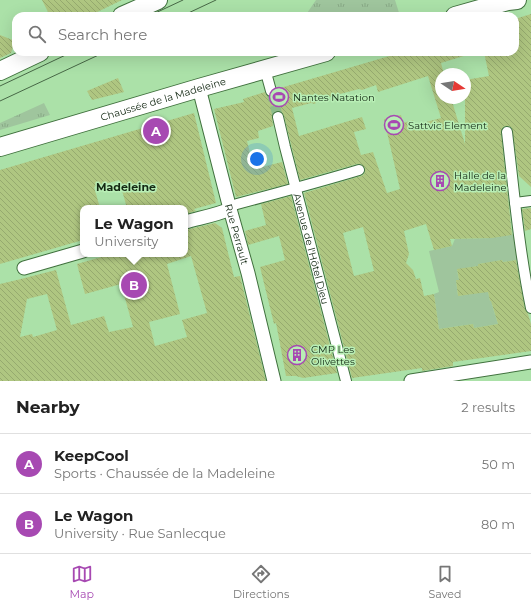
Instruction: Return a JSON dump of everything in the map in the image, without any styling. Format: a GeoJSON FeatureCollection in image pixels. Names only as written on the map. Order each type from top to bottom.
{"type":"FeatureCollection","features":[{"type":"Feature","properties":{"kind":"main road"},"geometry":{"type":"LineString","coordinates":[[131,12],[158,0]]}},
{"type":"Feature","properties":{"kind":"main road"},"geometry":{"type":"LineString","coordinates":[[469,12],[512,0]]}},
{"type":"Feature","properties":{"kind":"main road"},"geometry":{"type":"LineString","coordinates":[[0,71],[32,56]]}},
{"type":"Feature","properties":{"kind":"main road","name":"Chaussée de la Madeleine"},"geometry":{"type":"LineString","coordinates":[[0,147],[312,56]]}},
{"type":"Feature","properties":{"kind":"street"},"geometry":{"type":"LineString","coordinates":[[265,69],[271,91]]}},
{"type":"Feature","properties":{"kind":"street","name":"Rue Perrault"},"geometry":{"type":"LineString","coordinates":[[200,88],[234,206],[248,273],[274,381]]}},
{"type":"Feature","properties":{"kind":"street","name":"Avenue de l'Hôtel Dieu"},"geometry":{"type":"LineString","coordinates":[[278,117],[346,381]]}},
{"type":"Feature","properties":{"kind":"street"},"geometry":{"type":"LineString","coordinates":[[507,132],[515,203],[531,308]]}},
{"type":"Feature","properties":{"kind":"street"},"geometry":{"type":"LineString","coordinates":[[188,221],[222,213],[234,206],[360,170]]}},
{"type":"Feature","properties":{"kind":"street"},"geometry":{"type":"LineString","coordinates":[[515,203],[531,201]]}},
{"type":"Feature","properties":{"kind":"street"},"geometry":{"type":"LineString","coordinates":[[24,268],[80,252]]}},
{"type":"Feature","properties":{"kind":"street"},"geometry":{"type":"LineString","coordinates":[[411,381],[531,362]]}},
{"type":"Feature","properties":{"kind":"green space"},"geometry":{"type":"Polygon","coordinates":[[[316,0],[395,0],[399,12],[308,12],[316,0]]]}},
{"type":"Feature","properties":{"kind":"green space"},"geometry":{"type":"Polygon","coordinates":[[[44,103],[50,115],[0,130],[0,123],[44,103]]]}},
{"type":"Feature","properties":{"kind":"green space"},"geometry":{"type":"Polygon","coordinates":[[[515,234],[517,260],[503,262],[502,260],[484,265],[484,263],[478,264],[478,266],[457,270],[459,280],[456,280],[458,296],[488,291],[490,301],[494,300],[492,305],[498,324],[474,328],[473,324],[439,329],[434,294],[439,292],[429,251],[452,246],[455,239],[490,238],[515,234]]]}},
{"type":"Feature","properties":{"kind":"building"},"geometry":{"type":"Polygon","coordinates":[[[42,0],[122,0],[97,12],[48,12],[42,0]]]}},
{"type":"Feature","properties":{"kind":"building"},"geometry":{"type":"Polygon","coordinates":[[[531,14],[531,187],[519,176],[512,128],[509,126],[503,127],[501,132],[512,235],[492,238],[450,239],[452,246],[434,250],[426,224],[404,231],[409,254],[406,263],[413,270],[416,279],[420,278],[424,296],[434,294],[439,329],[473,324],[474,328],[498,324],[488,292],[458,296],[456,280],[459,280],[457,269],[502,260],[503,262],[516,260],[525,309],[531,324],[531,351],[453,362],[453,366],[422,371],[422,368],[352,378],[304,193],[361,176],[365,172],[365,168],[361,164],[357,164],[300,180],[284,116],[282,112],[277,111],[274,112],[272,116],[273,126],[258,131],[259,138],[247,141],[254,169],[282,162],[288,184],[236,197],[214,109],[244,102],[243,99],[265,92],[269,97],[273,97],[277,93],[277,89],[389,56],[464,56],[441,63],[442,68],[435,68],[435,99],[428,76],[378,92],[376,85],[362,90],[359,89],[317,100],[315,104],[311,103],[292,108],[299,136],[362,117],[366,129],[354,132],[361,155],[373,152],[387,193],[400,189],[384,119],[401,115],[403,123],[413,120],[415,125],[441,118],[437,104],[453,104],[465,144],[465,104],[471,104],[471,79],[489,76],[485,56],[519,56],[519,18],[531,14]],[[363,227],[343,233],[354,276],[374,271],[363,227]]]}},
{"type":"Feature","properties":{"kind":"building"},"geometry":{"type":"Polygon","coordinates":[[[0,35],[12,40],[12,50],[11,53],[0,58],[0,35]]]}},
{"type":"Feature","properties":{"kind":"building"},"geometry":{"type":"Polygon","coordinates":[[[118,78],[124,92],[92,100],[87,91],[118,78]]]}},
{"type":"Feature","properties":{"kind":"building"},"geometry":{"type":"Polygon","coordinates":[[[194,113],[216,203],[194,209],[196,211],[188,213],[188,205],[126,205],[119,180],[94,187],[99,205],[80,205],[80,241],[0,264],[0,170],[194,113]]]}},
{"type":"Feature","properties":{"kind":"building"},"geometry":{"type":"Polygon","coordinates":[[[291,196],[337,373],[303,378],[286,376],[276,323],[274,324],[260,267],[285,260],[279,236],[248,245],[245,231],[266,225],[261,204],[291,196]]]}},
{"type":"Feature","properties":{"kind":"building"},"geometry":{"type":"Polygon","coordinates":[[[531,208],[531,229],[525,231],[522,209],[531,208]]]}},
{"type":"Feature","properties":{"kind":"building"},"geometry":{"type":"Polygon","coordinates":[[[215,223],[222,228],[234,277],[240,276],[266,381],[0,381],[0,284],[56,270],[71,325],[104,316],[109,332],[133,327],[121,284],[85,294],[77,264],[102,257],[188,257],[188,229],[215,223]],[[191,256],[167,264],[180,314],[149,322],[155,346],[187,337],[182,320],[207,313],[191,256]],[[47,294],[27,299],[20,337],[32,334],[33,337],[57,330],[47,294]]]}},
{"type":"Feature","properties":{"kind":"tunnel"},"geometry":{"type":"LineString","coordinates":[[271,91],[278,117]]}},
{"type":"Feature","properties":{"kind":"tram line"},"geometry":{"type":"LineString","coordinates":[[158,12],[183,0]]}},
{"type":"Feature","properties":{"kind":"tram line"},"geometry":{"type":"LineString","coordinates":[[190,12],[216,0]]}},
{"type":"Feature","properties":{"kind":"tram line"},"geometry":{"type":"LineString","coordinates":[[0,86],[64,56]]}},
{"type":"Feature","properties":{"kind":"tram line"},"geometry":{"type":"LineString","coordinates":[[0,101],[96,56]]}},
{"type":"Feature","properties":{"kind":"place","name":"Nantes Natation"},"geometry":{"type":"Point","coordinates":[279,97]}},
{"type":"Feature","properties":{"kind":"place","name":"Sattvic Element"},"geometry":{"type":"Point","coordinates":[394,125]}},
{"type":"Feature","properties":{"kind":"place","name":"KeepCool"},"geometry":{"type":"Point","coordinates":[156,131]}},
{"type":"Feature","properties":{"kind":"place","name":"Halle de la Madeleine"},"geometry":{"type":"Point","coordinates":[440,181]}},
{"type":"Feature","properties":{"kind":"place","name":"Le Wagon"},"geometry":{"type":"Point","coordinates":[134,285]}},
{"type":"Feature","properties":{"kind":"place","name":"CMP Les Olivettes"},"geometry":{"type":"Point","coordinates":[297,355]}},
{"type":"Feature","properties":{"kind":"district","name":"Madeleine"},"geometry":{"type":"Point","coordinates":[126,187]}}]}
